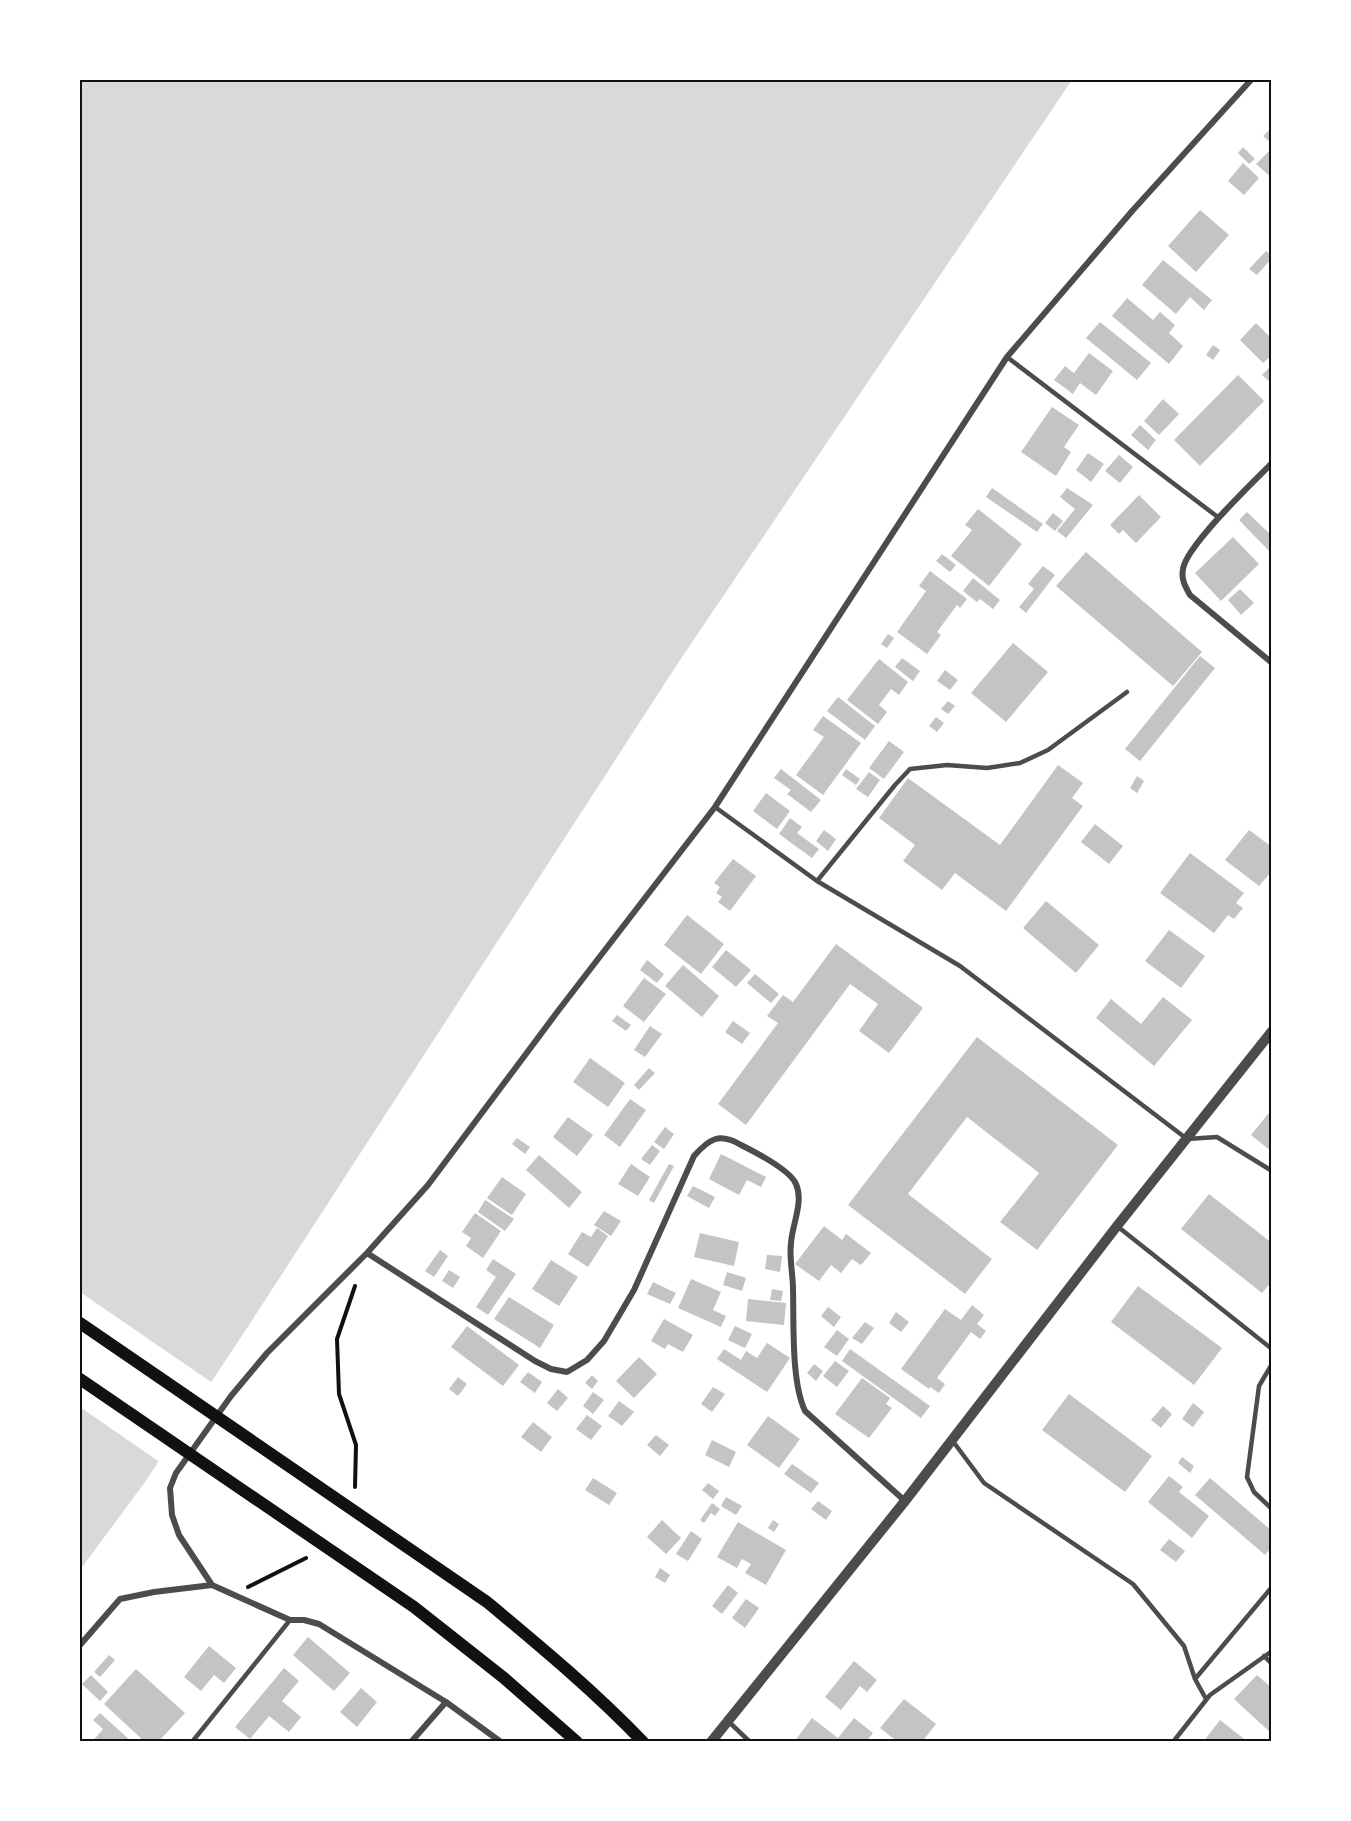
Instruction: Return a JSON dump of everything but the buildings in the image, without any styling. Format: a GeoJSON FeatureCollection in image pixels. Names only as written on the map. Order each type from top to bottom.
{"type":"FeatureCollection","features":[{"type":"Feature","properties":{"kind":"main road"},"geometry":{"type":"LineString","coordinates":[[80,1323],[487,1602],[546,1651],[643,1742]]}},
{"type":"Feature","properties":{"kind":"main road"},"geometry":{"type":"LineString","coordinates":[[80,1378],[414,1607],[504,1678],[577,1742]]}},
{"type":"Feature","properties":{"kind":"street"},"geometry":{"type":"LineString","coordinates":[[212,1586],[179,1535],[172,1515],[170,1488],[176,1473],[231,1396],[267,1353],[367,1253],[428,1185],[715,807],[1006,357],[1133,210],[1251,80]]}},
{"type":"Feature","properties":{"kind":"street"},"geometry":{"type":"LineString","coordinates":[[1272,463],[1219,518],[1187,556],[1183,569],[1183,583],[1190,595],[1272,663]]}},
{"type":"Feature","properties":{"kind":"street"},"geometry":{"type":"LineString","coordinates":[[711,1742],[905,1501],[1117,1226],[1272,1031]]}},
{"type":"Feature","properties":{"kind":"street"},"geometry":{"type":"LineString","coordinates":[[367,1253],[535,1361],[567,1372],[587,1360],[604,1341],[634,1290],[694,1156],[707,1142],[723,1138],[733,1140],[788,1175],[795,1181],[798,1189],[799,1199],[790,1244],[794,1346],[799,1398],[802,1405],[805,1411],[905,1501]]}},
{"type":"Feature","properties":{"kind":"street"},"geometry":{"type":"LineString","coordinates":[[80,1645],[120,1599],[154,1592],[212,1586],[290,1620],[304,1620],[319,1624],[446,1702],[501,1742]]}},
{"type":"Feature","properties":{"kind":"street"},"geometry":{"type":"LineString","coordinates":[[411,1742],[446,1702]]}},
{"type":"Feature","properties":{"kind":"lane"},"geometry":{"type":"LineString","coordinates":[[1006,357],[1219,518]]}},
{"type":"Feature","properties":{"kind":"lane"},"geometry":{"type":"LineString","coordinates":[[817,881],[910,769],[947,765],[987,768],[1020,763],[1048,750],[1127,692]]}},
{"type":"Feature","properties":{"kind":"lane"},"geometry":{"type":"LineString","coordinates":[[715,807],[817,881],[960,966],[1186,1139],[1217,1137],[1272,1171]]}},
{"type":"Feature","properties":{"kind":"lane"},"geometry":{"type":"LineString","coordinates":[[1117,1226],[1272,1349]]}},
{"type":"Feature","properties":{"kind":"lane"},"geometry":{"type":"LineString","coordinates":[[1272,1364],[1259,1386],[1247,1477],[1254,1492],[1272,1509]]}},
{"type":"Feature","properties":{"kind":"lane"},"geometry":{"type":"LineString","coordinates":[[952,1440],[984,1483],[1133,1584],[1184,1646],[1194,1679],[1206,1699]]}},
{"type":"Feature","properties":{"kind":"lane"},"geometry":{"type":"LineString","coordinates":[[1194,1679],[1272,1587]]}},
{"type":"Feature","properties":{"kind":"lane"},"geometry":{"type":"LineString","coordinates":[[192,1742],[290,1620]]}},
{"type":"Feature","properties":{"kind":"lane"},"geometry":{"type":"LineString","coordinates":[[1173,1742],[1206,1699],[1272,1651]]}},
{"type":"Feature","properties":{"kind":"lane"},"geometry":{"type":"LineString","coordinates":[[1264,1656],[1272,1664]]}},
{"type":"Feature","properties":{"kind":"lane"},"geometry":{"type":"LineString","coordinates":[[728,1721],[750,1742]]}},
{"type":"Feature","properties":{"kind":"path"},"geometry":{"type":"LineString","coordinates":[[355,1487],[356,1445],[339,1394],[337,1339],[356,1285]]}},
{"type":"Feature","properties":{"kind":"path"},"geometry":{"type":"LineString","coordinates":[[247,1588],[306,1558]]}},
{"type":"Feature","properties":{"kind":"shaded area"},"geometry":{"type":"Polygon","coordinates":[[[80,80],[1072,80],[680,660],[145,1482],[80,1570],[80,80]]]}},
{"type":"Feature","properties":{"kind":"pier"},"geometry":{"type":"Polygon","coordinates":[[[80,1292],[214,1384],[161,1463],[80,1407],[80,1292]]]}}]}
